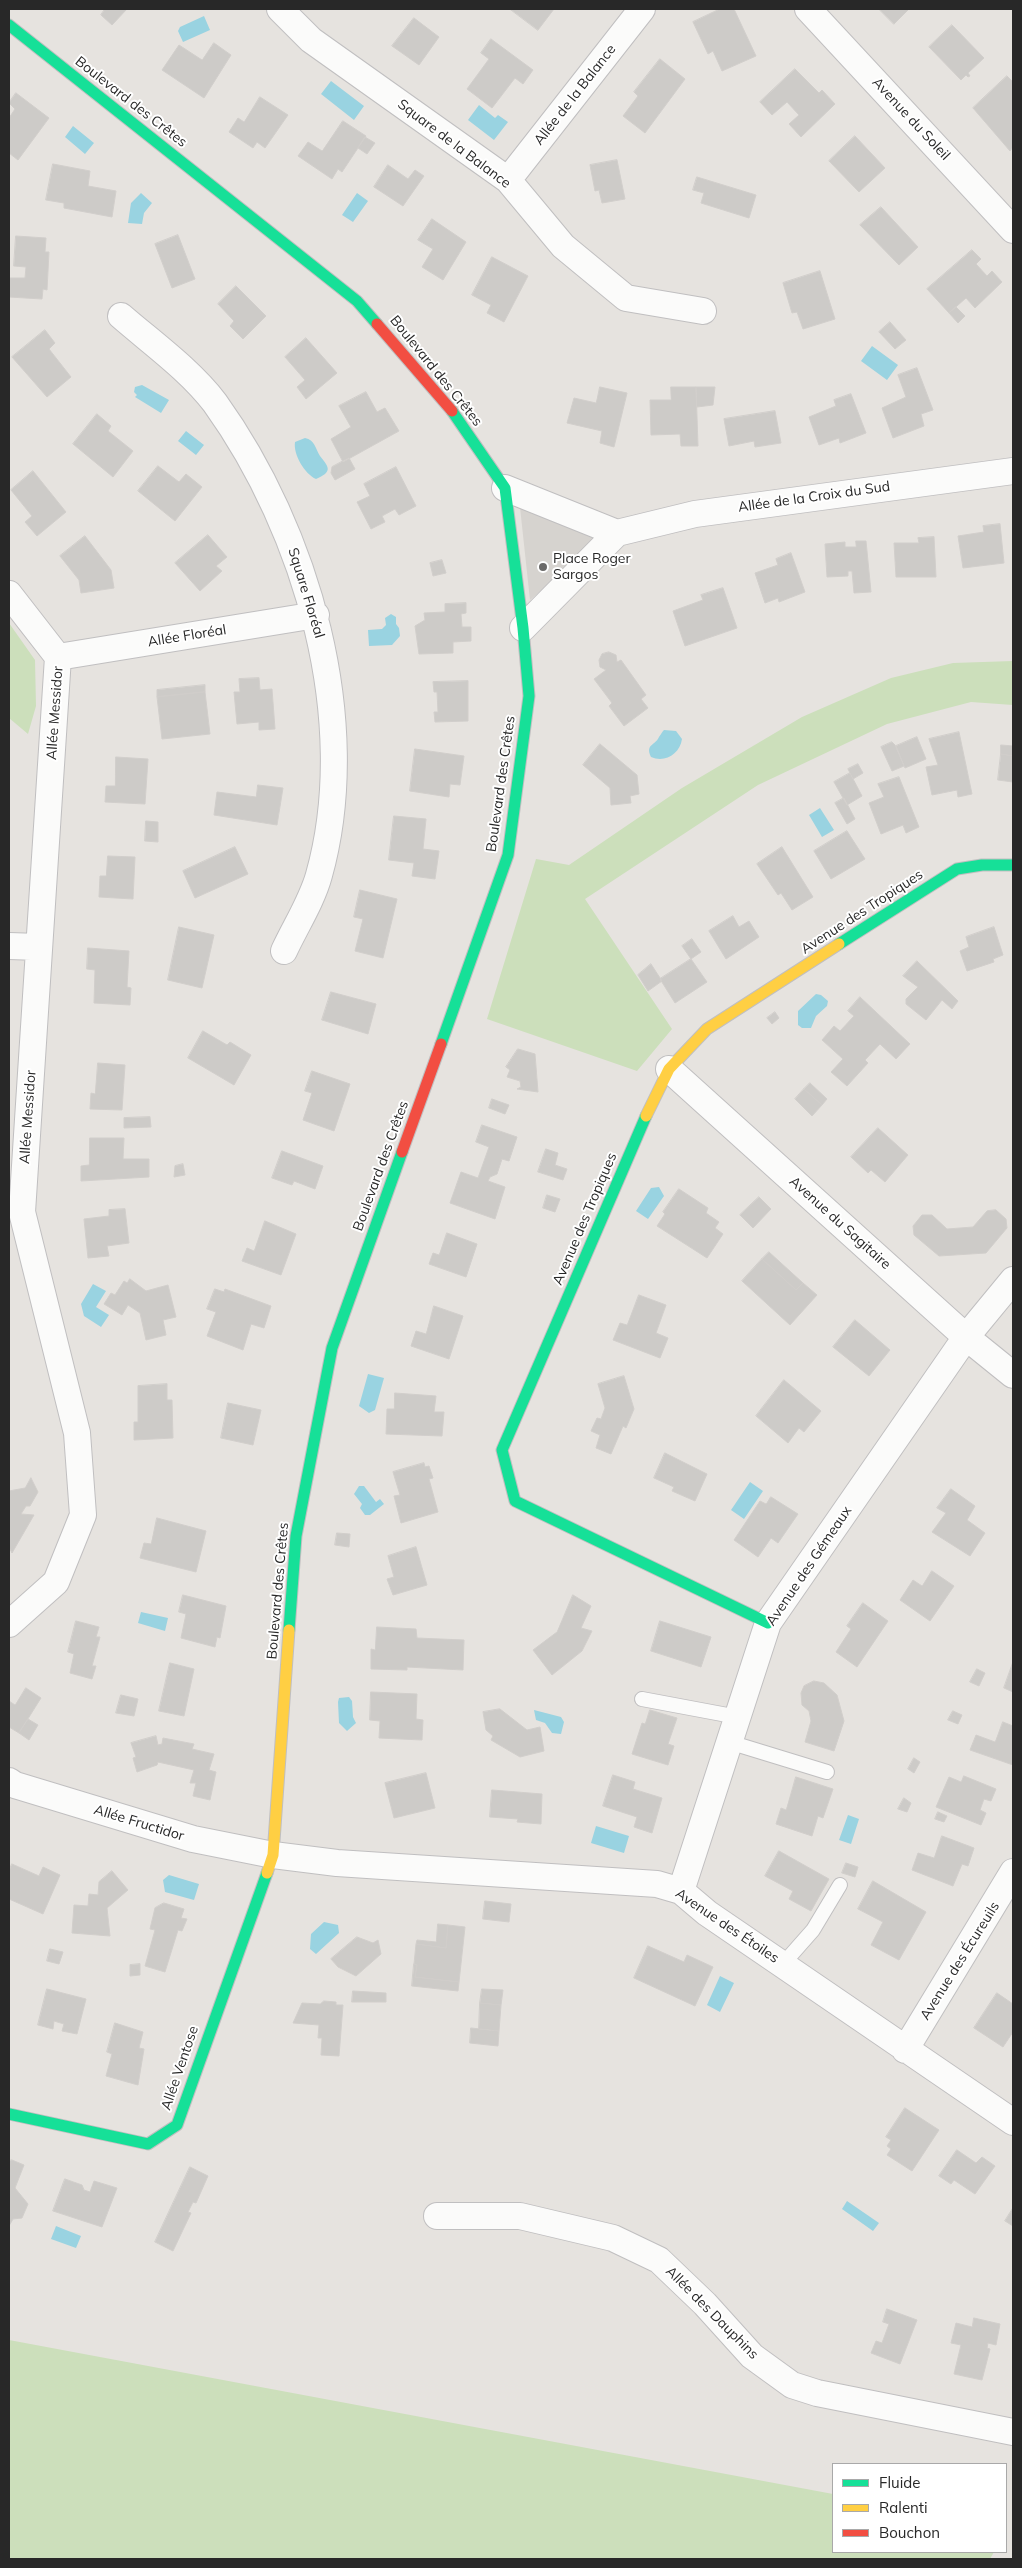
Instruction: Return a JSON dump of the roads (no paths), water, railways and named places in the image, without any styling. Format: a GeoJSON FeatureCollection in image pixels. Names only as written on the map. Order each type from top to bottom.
{"type":"FeatureCollection","features":[{"type":"Feature","properties":{"kind":"street","name":"Square de la Balance"},"geometry":{"type":"LineString","coordinates":[[280,9],[311,40],[508,180],[563,246],[626,298],[703,311]]}},
{"type":"Feature","properties":{"kind":"street","name":"Allée de la Balance"},"geometry":{"type":"LineString","coordinates":[[508,180],[642,9]]}},
{"type":"Feature","properties":{"kind":"street","name":"Avenue du Soleil"},"geometry":{"type":"LineString","coordinates":[[808,9],[1013,230]]}},
{"type":"Feature","properties":{"kind":"street","name":"Boulevard des Crêtes"},"geometry":{"type":"LineString","coordinates":[[9,25],[357,301],[457,416],[505,488],[523,628],[529,696],[508,855],[332,1348],[296,1536],[273,1855]]}},
{"type":"Feature","properties":{"kind":"street","name":"Square Floréal"},"geometry":{"type":"LineString","coordinates":[[121,316],[184,370],[214,402],[257,472],[291,544],[316,615],[328,675],[333,758],[332,819],[319,877],[284,950]]}},
{"type":"Feature","properties":{"kind":"street","name":"Allée de la Croix du Sud"},"geometry":{"type":"LineString","coordinates":[[617,533],[695,514],[1013,471]]}},
{"type":"Feature","properties":{"kind":"street"},"geometry":{"type":"LineString","coordinates":[[505,488],[617,533],[523,628]]}},
{"type":"Feature","properties":{"kind":"street","name":"Allée Messidor"},"geometry":{"type":"LineString","coordinates":[[9,594],[58,657],[39,947],[15,1215],[78,1433],[83,1515],[56,1582],[9,1624]]}},
{"type":"Feature","properties":{"kind":"street","name":"Allée Floréal"},"geometry":{"type":"LineString","coordinates":[[58,657],[316,615]]}},
{"type":"Feature","properties":{"kind":"street","name":"Avenue des Tropiques"},"geometry":{"type":"LineString","coordinates":[[768,1623],[515,1501],[502,1450],[646,1117],[670,1069],[708,1029],[957,869],[982,865],[1013,865]]}},
{"type":"Feature","properties":{"kind":"street"},"geometry":{"type":"LineString","coordinates":[[9,946],[39,947]]}},
{"type":"Feature","properties":{"kind":"street","name":"Avenue du Sagitaire"},"geometry":{"type":"LineString","coordinates":[[670,1069],[966,1337],[1013,1375]]}},
{"type":"Feature","properties":{"kind":"street","name":"Avenue des Gémeaux"},"geometry":{"type":"LineString","coordinates":[[681,1891],[768,1623],[966,1337],[1013,1280]]}},
{"type":"Feature","properties":{"kind":"street","name":"Allée Fructidor"},"geometry":{"type":"LineString","coordinates":[[9,1781],[15,1785],[193,1839],[273,1855]]}},
{"type":"Feature","properties":{"kind":"street","name":"Avenue des Étoiles"},"geometry":{"type":"LineString","coordinates":[[273,1855],[347,1864],[657,1884],[681,1891],[707,1913],[1013,2122]]}},
{"type":"Feature","properties":{"kind":"street","name":"Allée Ventose"},"geometry":{"type":"LineString","coordinates":[[9,2114],[148,2144],[176,2125],[273,1855]]}},
{"type":"Feature","properties":{"kind":"street","name":"Avenue des Écureuils"},"geometry":{"type":"LineString","coordinates":[[905,2050],[1013,1872]]}},
{"type":"Feature","properties":{"kind":"street","name":"Allée des Dauphins"},"geometry":{"type":"LineString","coordinates":[[437,2216],[520,2216],[613,2238],[659,2260],[705,2304],[752,2356],[792,2385],[827,2395],[1013,2432]]}},
{"type":"Feature","properties":{"kind":"lane"},"geometry":{"type":"LineString","coordinates":[[642,1699],[738,1717]]}},
{"type":"Feature","properties":{"kind":"lane"},"geometry":{"type":"LineString","coordinates":[[730,1742],[827,1772]]}},
{"type":"Feature","properties":{"kind":"lane"},"geometry":{"type":"LineString","coordinates":[[783,1964],[813,1930],[840,1885]]}},
{"type":"Feature","properties":{"kind":"water"},"geometry":{"type":"Polygon","coordinates":[[[204,16],[210,30],[183,42],[178,31],[180,27],[204,16]]]}},
{"type":"Feature","properties":{"kind":"water"},"geometry":{"type":"Polygon","coordinates":[[[331,81],[364,106],[354,120],[321,94],[331,81]]]}},
{"type":"Feature","properties":{"kind":"water"},"geometry":{"type":"Polygon","coordinates":[[[479,105],[495,118],[498,115],[508,122],[494,140],[468,120],[479,105]]]}},
{"type":"Feature","properties":{"kind":"water"},"geometry":{"type":"Polygon","coordinates":[[[73,126],[94,143],[85,154],[65,137],[73,126]]]}},
{"type":"Feature","properties":{"kind":"water"},"geometry":{"type":"Polygon","coordinates":[[[141,193],[152,203],[144,213],[142,224],[128,223],[131,203],[141,193]]]}},
{"type":"Feature","properties":{"kind":"water"},"geometry":{"type":"Polygon","coordinates":[[[357,193],[368,201],[353,222],[342,215],[357,193]]]}},
{"type":"Feature","properties":{"kind":"water"},"geometry":{"type":"Polygon","coordinates":[[[872,346],[898,365],[887,380],[861,361],[872,346]]]}},
{"type":"Feature","properties":{"kind":"water"},"geometry":{"type":"Polygon","coordinates":[[[142,385],[169,400],[161,413],[135,397],[137,395],[134,392],[135,387],[142,385]]]}},
{"type":"Feature","properties":{"kind":"water"},"geometry":{"type":"Polygon","coordinates":[[[186,431],[204,445],[196,455],[178,441],[186,431]]]}},
{"type":"Feature","properties":{"kind":"water"},"geometry":{"type":"Polygon","coordinates":[[[305,438],[313,442],[328,469],[325,474],[316,479],[304,469],[296,453],[295,442],[305,438]]]}},
{"type":"Feature","properties":{"kind":"water"},"geometry":{"type":"Polygon","coordinates":[[[391,614],[396,617],[400,636],[392,645],[369,646],[368,630],[382,629],[386,625],[385,618],[391,614]]]}},
{"type":"Feature","properties":{"kind":"water"},"geometry":{"type":"Polygon","coordinates":[[[664,730],[676,731],[682,739],[681,744],[671,756],[656,759],[651,757],[649,750],[664,730]]]}},
{"type":"Feature","properties":{"kind":"water"},"geometry":{"type":"Polygon","coordinates":[[[820,808],[834,830],[822,837],[809,815],[820,808]]]}},
{"type":"Feature","properties":{"kind":"water"},"geometry":{"type":"Polygon","coordinates":[[[816,994],[821,995],[828,1001],[827,1006],[816,1016],[811,1028],[802,1028],[798,1025],[798,1011],[816,994]]]}},
{"type":"Feature","properties":{"kind":"water"},"geometry":{"type":"Polygon","coordinates":[[[659,1187],[664,1196],[648,1219],[636,1211],[651,1188],[659,1187]]]}},
{"type":"Feature","properties":{"kind":"water"},"geometry":{"type":"Polygon","coordinates":[[[93,1284],[106,1291],[96,1307],[109,1315],[101,1327],[84,1316],[81,1304],[93,1284]]]}},
{"type":"Feature","properties":{"kind":"water"},"geometry":{"type":"Polygon","coordinates":[[[368,1374],[384,1378],[375,1410],[369,1413],[359,1406],[368,1374]]]}},
{"type":"Feature","properties":{"kind":"water"},"geometry":{"type":"Polygon","coordinates":[[[750,1482],[763,1491],[744,1519],[731,1510],[750,1482]]]}},
{"type":"Feature","properties":{"kind":"water"},"geometry":{"type":"Polygon","coordinates":[[[359,1486],[364,1486],[376,1502],[380,1499],[384,1504],[370,1515],[365,1515],[360,1508],[362,1504],[354,1494],[359,1486]]]}},
{"type":"Feature","properties":{"kind":"water"},"geometry":{"type":"Polygon","coordinates":[[[141,1612],[168,1618],[165,1631],[138,1623],[141,1612]]]}},
{"type":"Feature","properties":{"kind":"water"},"geometry":{"type":"Polygon","coordinates":[[[349,1697],[352,1701],[353,1717],[356,1723],[347,1731],[339,1723],[338,1702],[339,1698],[349,1697]]]}},
{"type":"Feature","properties":{"kind":"water"},"geometry":{"type":"Polygon","coordinates":[[[534,1710],[561,1717],[564,1722],[561,1734],[552,1733],[545,1723],[536,1720],[534,1710]]]}},
{"type":"Feature","properties":{"kind":"water"},"geometry":{"type":"Polygon","coordinates":[[[848,1815],[859,1819],[851,1844],[839,1840],[848,1815]]]}},
{"type":"Feature","properties":{"kind":"water"},"geometry":{"type":"Polygon","coordinates":[[[596,1826],[629,1836],[624,1853],[591,1843],[596,1826]]]}},
{"type":"Feature","properties":{"kind":"water"},"geometry":{"type":"Polygon","coordinates":[[[169,1875],[199,1884],[194,1900],[165,1892],[163,1880],[169,1875]]]}},
{"type":"Feature","properties":{"kind":"water"},"geometry":{"type":"Polygon","coordinates":[[[324,1922],[338,1925],[339,1933],[316,1954],[310,1949],[311,1934],[324,1922]]]}},
{"type":"Feature","properties":{"kind":"water"},"geometry":{"type":"Polygon","coordinates":[[[720,1976],[734,1983],[720,2012],[707,2005],[720,1976]]]}},
{"type":"Feature","properties":{"kind":"water"},"geometry":{"type":"Polygon","coordinates":[[[847,2201],[879,2223],[873,2231],[842,2209],[847,2201]]]}},
{"type":"Feature","properties":{"kind":"water"},"geometry":{"type":"Polygon","coordinates":[[[56,2226],[81,2236],[76,2248],[51,2239],[56,2226]]]}},
{"type":"Feature","properties":{"kind":"place","name":"Place Roger Sargos"},"geometry":{"type":"Point","coordinates":[543,567]}}]}
